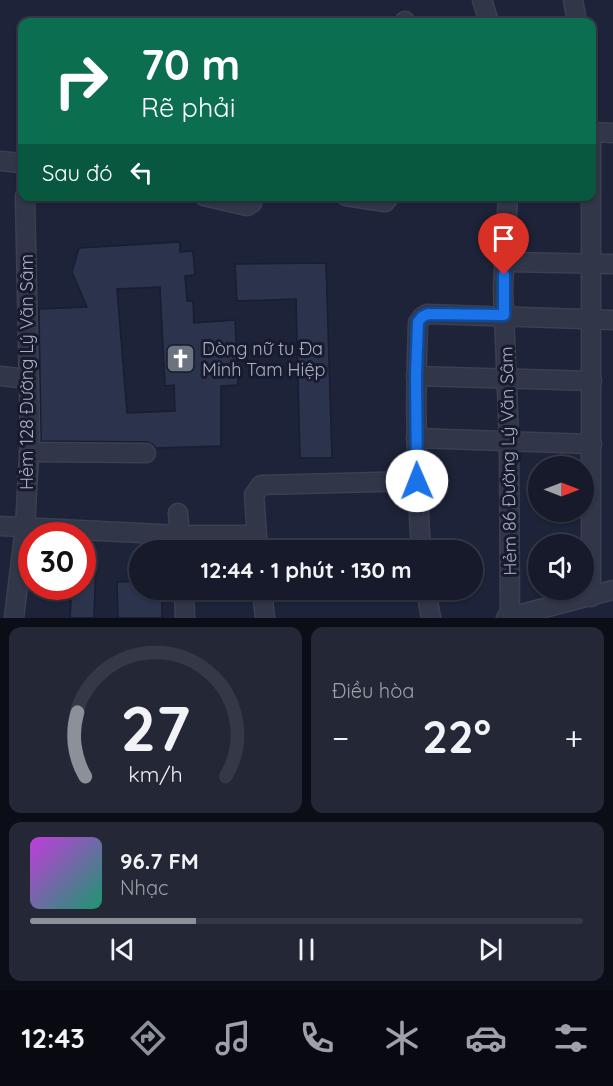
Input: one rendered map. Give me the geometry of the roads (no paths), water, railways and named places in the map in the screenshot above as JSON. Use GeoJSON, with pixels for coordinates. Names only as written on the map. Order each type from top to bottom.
{"type":"FeatureCollection","features":[{"type":"Feature","properties":{"kind":"street"},"geometry":{"type":"LineString","coordinates":[[482,0],[488,18]]}},
{"type":"Feature","properties":{"kind":"street"},"geometry":{"type":"LineString","coordinates":[[573,0],[576,18]]}},
{"type":"Feature","properties":{"kind":"street"},"geometry":{"type":"LineString","coordinates":[[596,132],[613,133]]}},
{"type":"Feature","properties":{"kind":"street"},"geometry":{"type":"LineString","coordinates":[[0,161],[18,163]]}},
{"type":"Feature","properties":{"kind":"street","name":"Hẻm 128 Đường Lý Văn Sâm"},"geometry":{"type":"LineString","coordinates":[[25,201],[29,452],[25,522]]}},
{"type":"Feature","properties":{"kind":"street"},"geometry":{"type":"LineString","coordinates":[[222,201],[240,206],[247,206],[252,201]]}},
{"type":"Feature","properties":{"kind":"street","name":"Hẻm 86 Đường Lý Văn Sâm"},"geometry":{"type":"LineString","coordinates":[[508,201],[504,315],[509,440],[509,618]]}},
{"type":"Feature","properties":{"kind":"street"},"geometry":{"type":"LineString","coordinates":[[591,534],[592,201]]}},
{"type":"Feature","properties":{"kind":"street"},"geometry":{"type":"LineString","coordinates":[[505,262],[613,264]]}},
{"type":"Feature","properties":{"kind":"street"},"geometry":{"type":"LineString","coordinates":[[420,540],[417,481],[416,376],[418,322],[422,317],[428,314],[504,315],[613,320]]}},
{"type":"Feature","properties":{"kind":"street"},"geometry":{"type":"LineString","coordinates":[[0,376],[28,379]]}},
{"type":"Feature","properties":{"kind":"street"},"geometry":{"type":"LineString","coordinates":[[416,376],[592,381]]}},
{"type":"Feature","properties":{"kind":"street"},"geometry":{"type":"LineString","coordinates":[[416,438],[592,444]]}},
{"type":"Feature","properties":{"kind":"street"},"geometry":{"type":"LineString","coordinates":[[29,452],[146,453]]}},
{"type":"Feature","properties":{"kind":"street"},"geometry":{"type":"LineString","coordinates":[[257,540],[255,495],[261,485],[417,481]]}},
{"type":"Feature","properties":{"kind":"street"},"geometry":{"type":"LineString","coordinates":[[177,513],[180,540]]}},
{"type":"Feature","properties":{"kind":"street"},"geometry":{"type":"LineString","coordinates":[[0,526],[18,527]]}},
{"type":"Feature","properties":{"kind":"street"},"geometry":{"type":"LineString","coordinates":[[96,534],[151,540]]}},
{"type":"Feature","properties":{"kind":"street","name":"Hẻm 128 Đường Lý Văn Sâm"},"geometry":{"type":"LineString","coordinates":[[14,618],[18,585]]}},
{"type":"Feature","properties":{"kind":"street"},"geometry":{"type":"LineString","coordinates":[[594,596],[613,590]]}},
{"type":"Feature","properties":{"kind":"street"},"geometry":{"type":"LineString","coordinates":[[184,600],[186,618]]}},
{"type":"Feature","properties":{"kind":"street"},"geometry":{"type":"LineString","coordinates":[[263,600],[265,618]]}},
{"type":"Feature","properties":{"kind":"street"},"geometry":{"type":"LineString","coordinates":[[428,600],[431,618]]}},
{"type":"Feature","properties":{"kind":"street"},"geometry":{"type":"LineString","coordinates":[[509,618],[579,600]]}},
{"type":"Feature","properties":{"kind":"place","name":"Dòng nữ tu Đa Minh Tam Hiệp"},"geometry":{"type":"Point","coordinates":[181,358]}}]}
